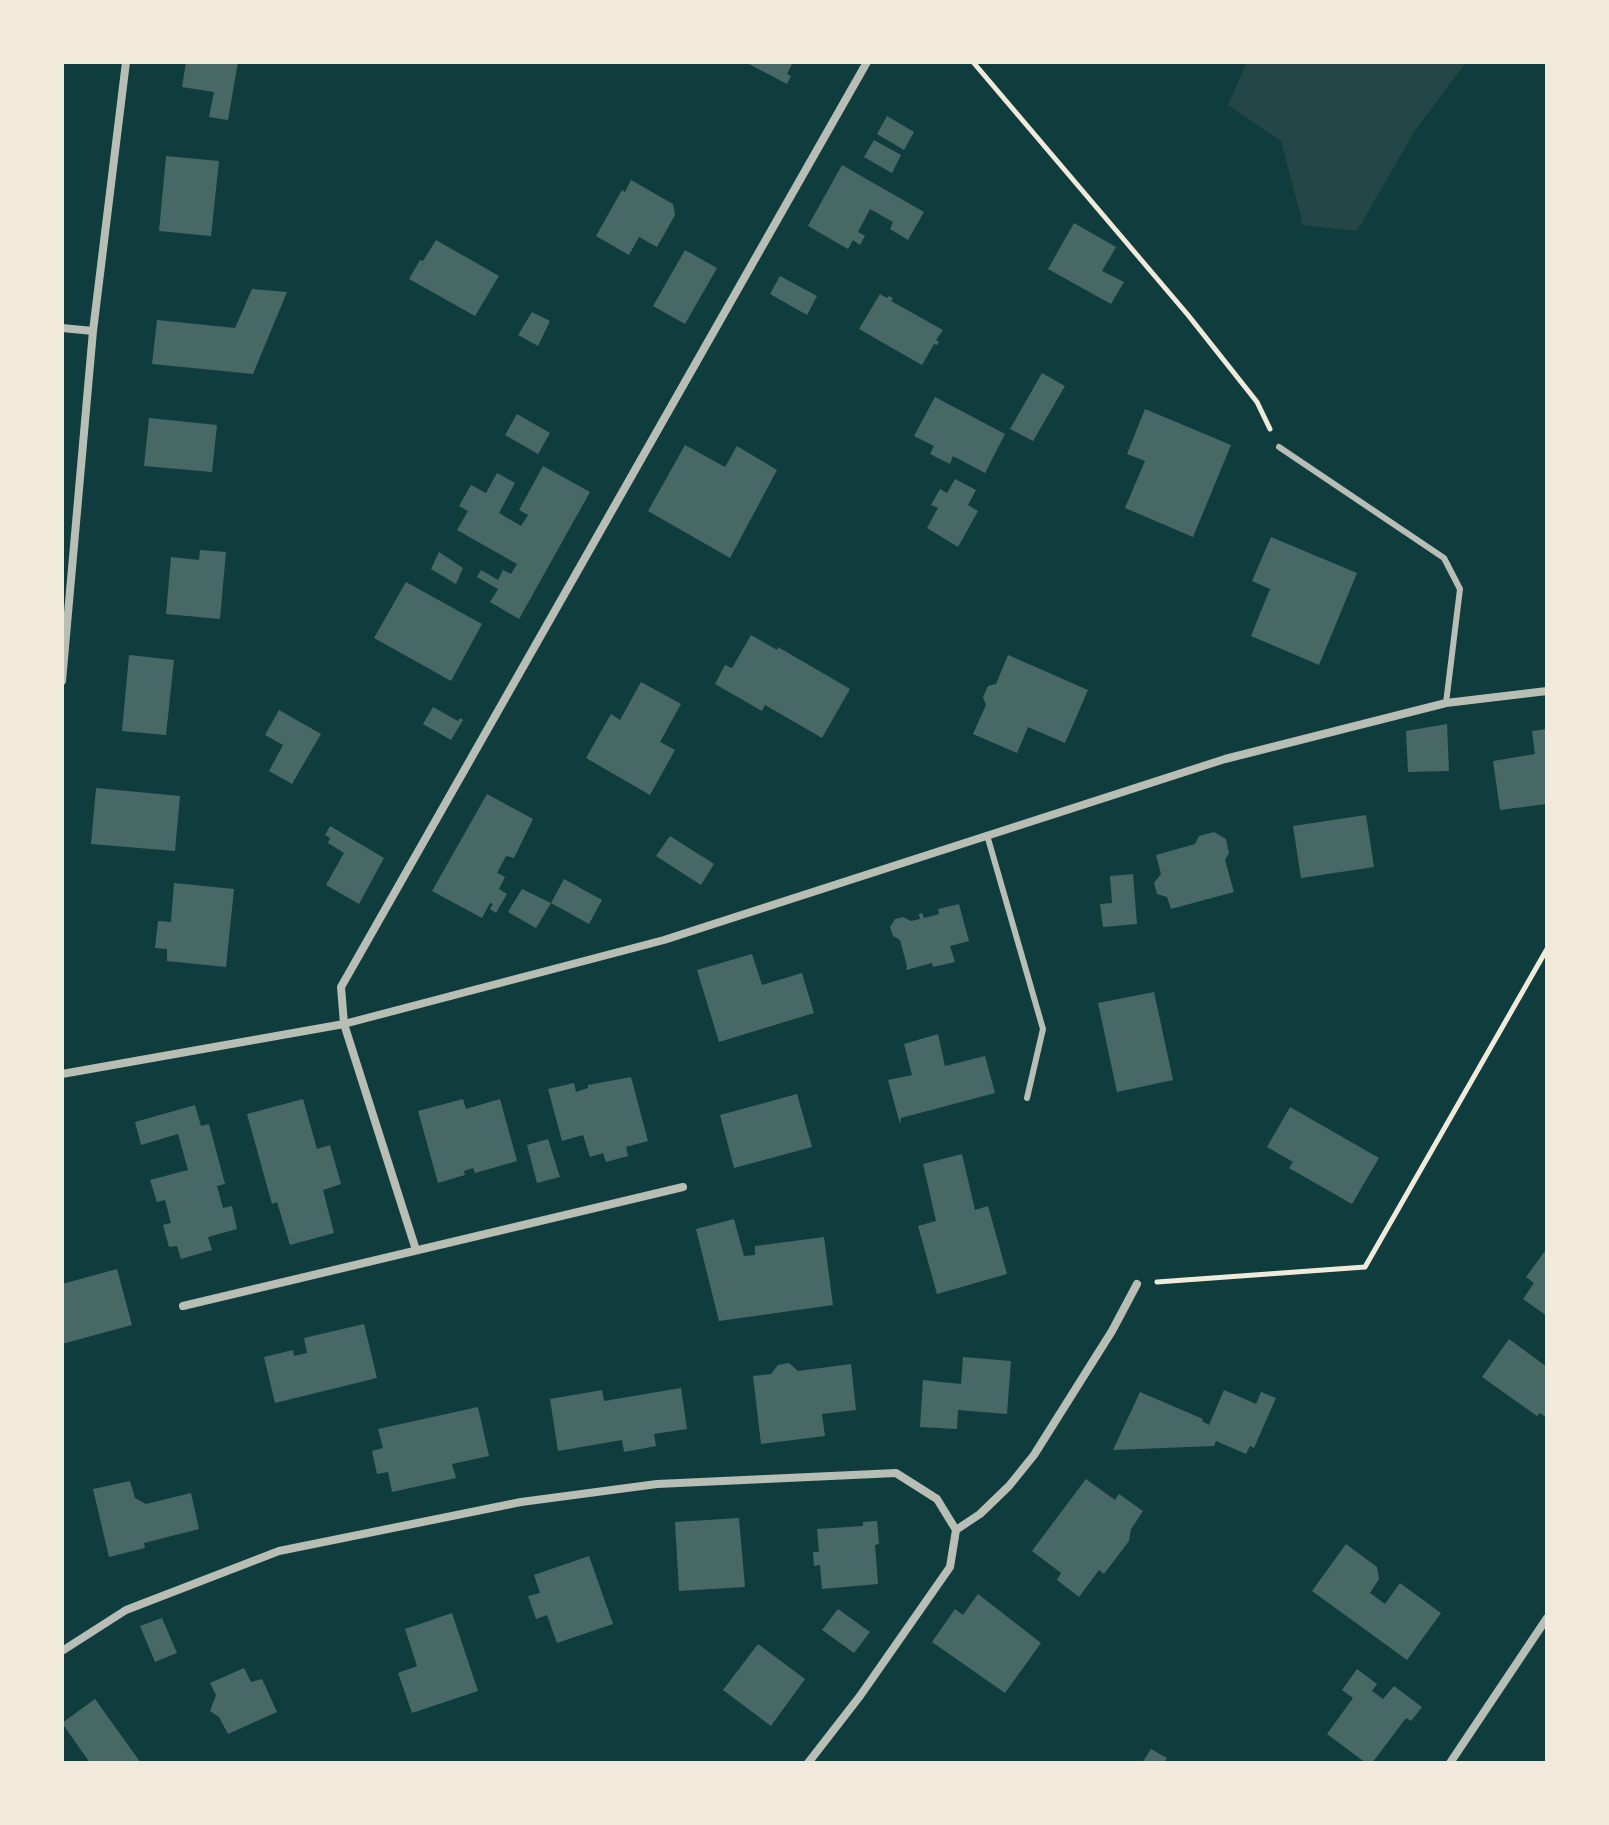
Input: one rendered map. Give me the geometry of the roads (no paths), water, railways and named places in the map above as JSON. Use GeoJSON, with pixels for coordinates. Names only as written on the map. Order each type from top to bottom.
{"type":"FeatureCollection","features":[{"type":"Feature","properties":{"kind":"street"},"geometry":{"type":"LineString","coordinates":[[62,681],[93,331],[126,62]]}},
{"type":"Feature","properties":{"kind":"street"},"geometry":{"type":"LineString","coordinates":[[416,1250],[344,1024],[341,987],[867,62]]}},
{"type":"Feature","properties":{"kind":"street"},"geometry":{"type":"LineString","coordinates":[[62,328],[93,331]]}},
{"type":"Feature","properties":{"kind":"street"},"geometry":{"type":"LineString","coordinates":[[62,1074],[344,1024],[664,940],[1225,759],[1446,703],[1547,691]]}},
{"type":"Feature","properties":{"kind":"street"},"geometry":{"type":"LineString","coordinates":[[183,1306],[683,1187]]}},
{"type":"Feature","properties":{"kind":"street"},"geometry":{"type":"LineString","coordinates":[[956,1530],[980,1514],[1009,1486],[1034,1455],[1112,1331],[1137,1284]]}},
{"type":"Feature","properties":{"kind":"street"},"geometry":{"type":"LineString","coordinates":[[62,1651],[126,1610],[279,1551],[521,1502],[657,1484],[896,1473],[937,1499],[956,1530],[950,1567],[860,1696],[808,1763]]}},
{"type":"Feature","properties":{"kind":"street"},"geometry":{"type":"LineString","coordinates":[[1450,1763],[1547,1618]]}},
{"type":"Feature","properties":{"kind":"lane"},"geometry":{"type":"LineString","coordinates":[[1279,447],[1444,558],[1460,589],[1446,703]]}},
{"type":"Feature","properties":{"kind":"lane"},"geometry":{"type":"LineString","coordinates":[[987,835],[1043,1029],[1027,1098]]}}]}
